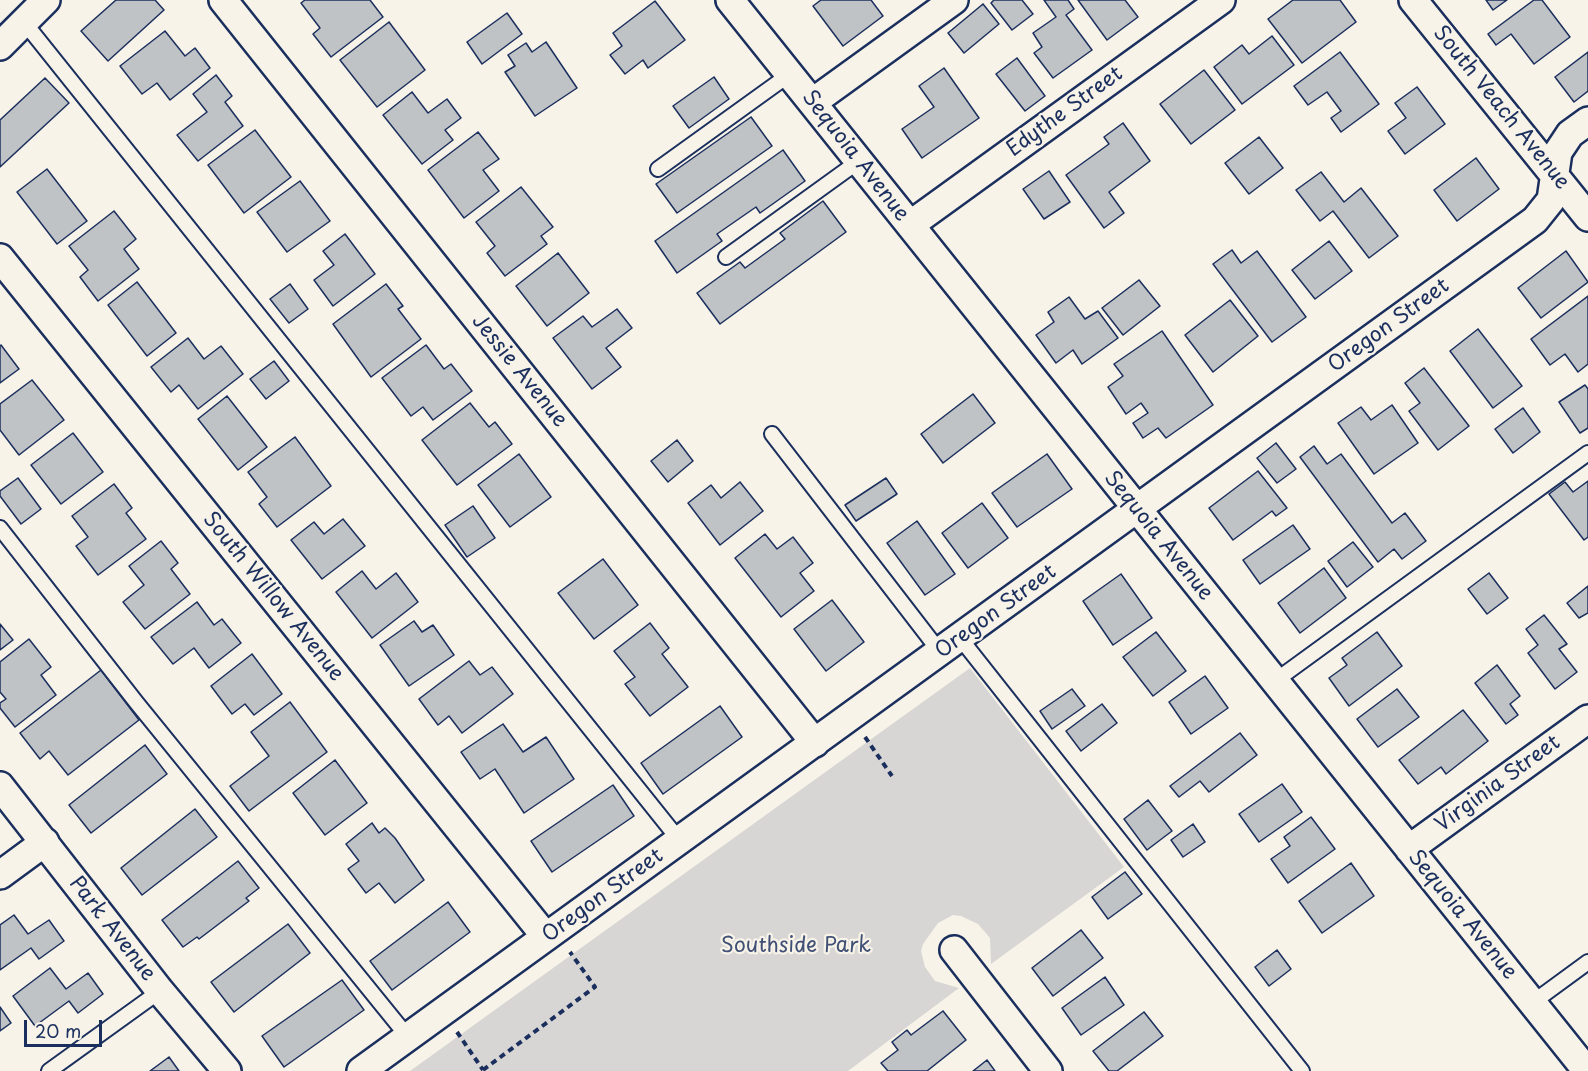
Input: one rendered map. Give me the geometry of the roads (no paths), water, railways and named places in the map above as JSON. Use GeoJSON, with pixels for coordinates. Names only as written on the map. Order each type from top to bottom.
{"type":"FeatureCollection","features":[{"type":"Feature","properties":{"kind":"street"},"geometry":{"type":"LineString","coordinates":[[0,46],[46,0]]}},
{"type":"Feature","properties":{"kind":"street","name":"Jessie Avenue"},"geometry":{"type":"LineString","coordinates":[[223,0],[816,742]]}},
{"type":"Feature","properties":{"kind":"street","name":"Sequoia Avenue"},"geometry":{"type":"LineString","coordinates":[[730,0],[1587,1071]]}},
{"type":"Feature","properties":{"kind":"street"},"geometry":{"type":"LineString","coordinates":[[813,102],[954,0]]}},
{"type":"Feature","properties":{"kind":"street","name":"Edythe Street"},"geometry":{"type":"LineString","coordinates":[[910,225],[1221,0]]}},
{"type":"Feature","properties":{"kind":"street","name":"South Veach Avenue"},"geometry":{"type":"LineString","coordinates":[[1413,0],[1588,217]]}},
{"type":"Feature","properties":{"kind":"street","name":"Oregon Street"},"geometry":{"type":"LineString","coordinates":[[361,1071],[1535,220],[1551,200],[1558,152],[1570,134],[1588,121]]}},
{"type":"Feature","properties":{"kind":"street","name":"South Willow Avenue"},"geometry":{"type":"LineString","coordinates":[[0,258],[546,937]]}},
{"type":"Feature","properties":{"kind":"street","name":"Virginia Street"},"geometry":{"type":"LineString","coordinates":[[1409,849],[1588,720]]}},
{"type":"Feature","properties":{"kind":"street","name":"Park Avenue"},"geometry":{"type":"LineString","coordinates":[[0,786],[160,991],[227,1071]]}},
{"type":"Feature","properties":{"kind":"street"},"geometry":{"type":"LineString","coordinates":[[0,875],[45,842]]}},
{"type":"Feature","properties":{"kind":"street"},"geometry":{"type":"LineString","coordinates":[[954,950],[1048,1071]]}},
{"type":"Feature","properties":{"kind":"lane"},"geometry":{"type":"LineString","coordinates":[[24,22],[680,841]]}},
{"type":"Feature","properties":{"kind":"lane"},"geometry":{"type":"LineString","coordinates":[[658,169],[790,74]]}},
{"type":"Feature","properties":{"kind":"lane"},"geometry":{"type":"LineString","coordinates":[[726,256],[859,160]]}},
{"type":"Feature","properties":{"kind":"lane"},"geometry":{"type":"LineString","coordinates":[[772,434],[950,645],[1302,1071]]}},
{"type":"Feature","properties":{"kind":"lane"},"geometry":{"type":"LineString","coordinates":[[1275,681],[1588,453]]}},
{"type":"Feature","properties":{"kind":"lane"},"geometry":{"type":"LineString","coordinates":[[0,528],[143,711],[408,1037]]}},
{"type":"Feature","properties":{"kind":"lane"},"geometry":{"type":"LineString","coordinates":[[1532,1003],[1588,962]]}},
{"type":"Feature","properties":{"kind":"lane"},"geometry":{"type":"LineString","coordinates":[[49,1071],[160,991]]}},
{"type":"Feature","properties":{"kind":"park label","name":"Southside Park"},"geometry":{"type":"Point","coordinates":[796,946]}}]}
